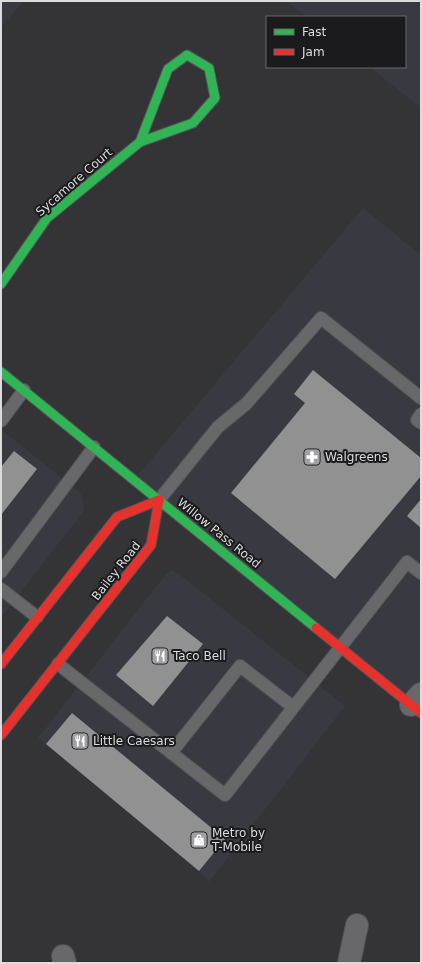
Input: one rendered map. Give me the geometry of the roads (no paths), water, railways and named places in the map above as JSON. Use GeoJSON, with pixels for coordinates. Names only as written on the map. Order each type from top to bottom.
{"type":"FeatureCollection","features":[{"type":"Feature","properties":{"kind":"main road","name":"Sycamore Court"},"geometry":{"type":"LineString","coordinates":[[1,284],[47,218],[140,142],[192,123],[215,98],[209,68],[187,55],[168,69],[140,142]]}},
{"type":"Feature","properties":{"kind":"main road","name":"Willow Pass Road"},"geometry":{"type":"LineString","coordinates":[[1,372],[340,647],[418,704]]}},
{"type":"Feature","properties":{"kind":"main road"},"geometry":{"type":"LineString","coordinates":[[1,664],[117,517],[159,500]]}},
{"type":"Feature","properties":{"kind":"main road","name":"Bailey Road"},"geometry":{"type":"LineString","coordinates":[[1,735],[152,546],[159,500]]}},
{"type":"Feature","properties":{"kind":"street"},"geometry":{"type":"LineString","coordinates":[[349,963],[357,925]]}},
{"type":"Feature","properties":{"kind":"lane"},"geometry":{"type":"LineString","coordinates":[[159,500],[218,427],[246,404],[321,318],[421,398]]}},
{"type":"Feature","properties":{"kind":"lane"},"geometry":{"type":"LineString","coordinates":[[1,421],[24,390]]}},
{"type":"Feature","properties":{"kind":"lane"},"geometry":{"type":"LineString","coordinates":[[421,414],[417,420],[421,423]]}},
{"type":"Feature","properties":{"kind":"lane"},"geometry":{"type":"LineString","coordinates":[[1,572],[94,447]]}},
{"type":"Feature","properties":{"kind":"lane"},"geometry":{"type":"LineString","coordinates":[[58,664],[224,795],[407,562],[421,573]]}},
{"type":"Feature","properties":{"kind":"lane"},"geometry":{"type":"LineString","coordinates":[[1,589],[37,617]]}},
{"type":"Feature","properties":{"kind":"lane"},"geometry":{"type":"LineString","coordinates":[[171,753],[240,666],[293,707]]}},
{"type":"Feature","properties":{"kind":"place","name":"Walgreens"},"geometry":{"type":"Point","coordinates":[312,457]}},
{"type":"Feature","properties":{"kind":"place","name":"Taco Bell"},"geometry":{"type":"Point","coordinates":[160,656]}},
{"type":"Feature","properties":{"kind":"place","name":"Little Caesars"},"geometry":{"type":"Point","coordinates":[80,741]}},
{"type":"Feature","properties":{"kind":"place","name":"Metro by T-Mobile"},"geometry":{"type":"Point","coordinates":[199,840]}}]}
